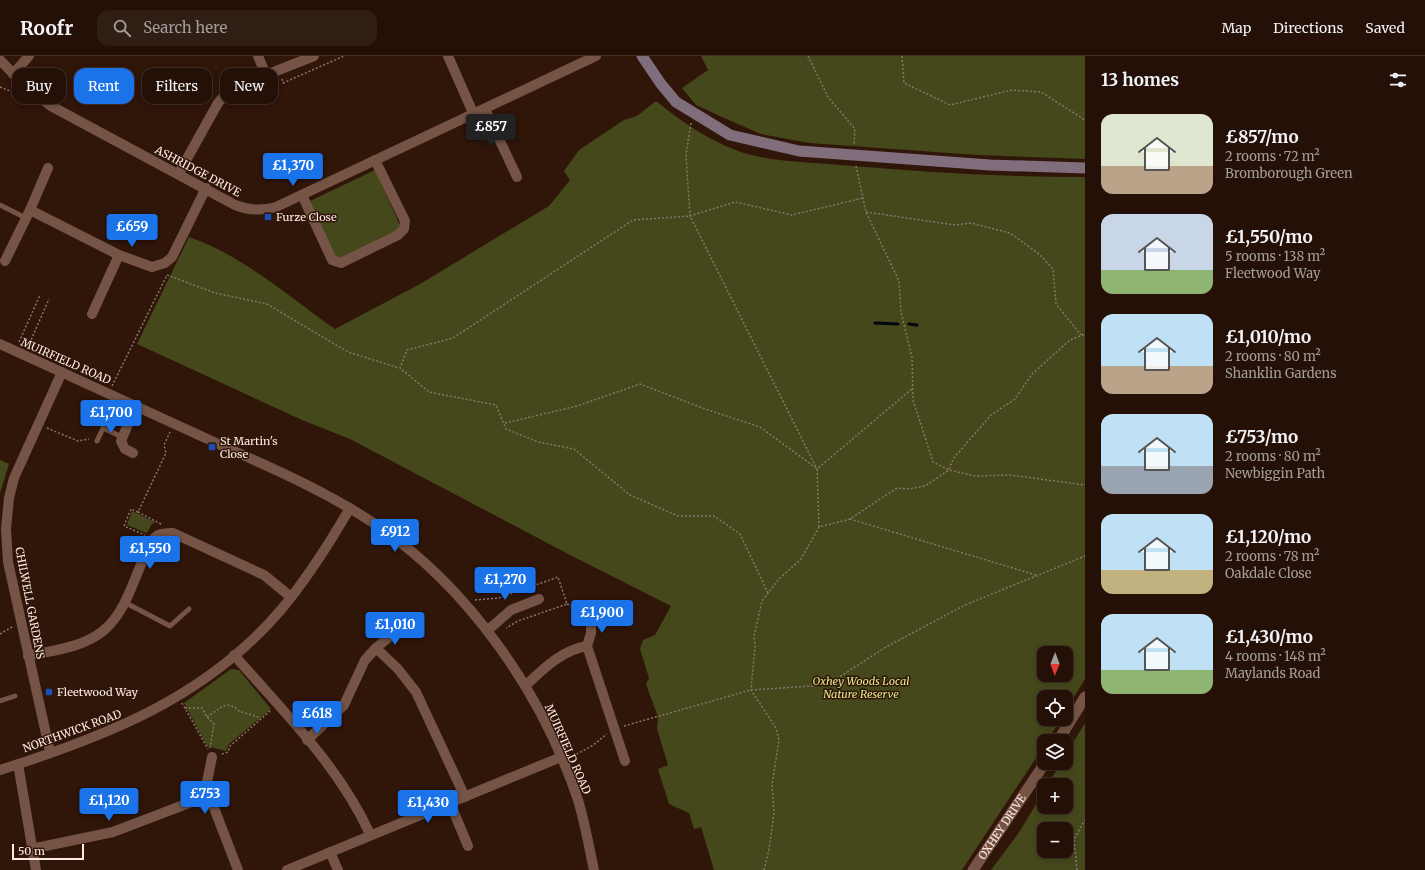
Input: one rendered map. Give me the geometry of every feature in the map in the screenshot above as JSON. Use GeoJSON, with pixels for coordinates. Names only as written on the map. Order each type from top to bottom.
{"type":"FeatureCollection","features":[{"type":"Feature","properties":{"kind":"main road"},"geometry":{"type":"LineString","coordinates":[[642,56],[661,84],[676,102],[730,135],[799,151],[990,165],[1085,168]]}},
{"type":"Feature","properties":{"kind":"street"},"geometry":{"type":"LineString","coordinates":[[18,68],[29,56]]}},
{"type":"Feature","properties":{"kind":"street"},"geometry":{"type":"LineString","coordinates":[[258,56],[263,68]]}},
{"type":"Feature","properties":{"kind":"street"},"geometry":{"type":"LineString","coordinates":[[278,70],[314,56]]}},
{"type":"Feature","properties":{"kind":"street"},"geometry":{"type":"LineString","coordinates":[[448,56],[474,115]]}},
{"type":"Feature","properties":{"kind":"street","name":"ASHRIDGE DRIVE"},"geometry":{"type":"LineString","coordinates":[[48,104],[236,205],[252,210],[260,210],[276,207],[474,115],[596,56]]}},
{"type":"Feature","properties":{"kind":"street","name":"ASHRIDGE DRIVE"},"geometry":{"type":"LineString","coordinates":[[0,60],[12,73]]}},
{"type":"Feature","properties":{"kind":"street"},"geometry":{"type":"LineString","coordinates":[[179,174],[220,101]]}},
{"type":"Feature","properties":{"kind":"street"},"geometry":{"type":"LineString","coordinates":[[485,109],[517,177]]}},
{"type":"Feature","properties":{"kind":"street"},"geometry":{"type":"LineString","coordinates":[[302,195],[332,260],[341,263],[398,236],[404,230],[405,221],[376,160]]}},
{"type":"Feature","properties":{"kind":"street"},"geometry":{"type":"LineString","coordinates":[[5,261],[48,168]]}},
{"type":"Feature","properties":{"kind":"street"},"geometry":{"type":"LineString","coordinates":[[28,214],[120,255],[152,267],[165,263],[172,257],[206,188]]}},
{"type":"Feature","properties":{"kind":"street"},"geometry":{"type":"LineString","coordinates":[[92,314],[120,255]]}},
{"type":"Feature","properties":{"kind":"street","name":"MUIRFIELD ROAD"},"geometry":{"type":"LineString","coordinates":[[0,344],[306,484],[350,508],[400,542],[449,586],[488,630],[526,686],[561,757],[584,822],[594,870]]}},
{"type":"Feature","properties":{"kind":"street","name":"CHILWELL GARDENS"},"geometry":{"type":"LineString","coordinates":[[50,752],[8,562],[6,529],[9,498],[14,478],[62,372]]}},
{"type":"Feature","properties":{"kind":"street"},"geometry":{"type":"LineString","coordinates":[[133,453],[125,449],[121,441],[136,405]]}},
{"type":"Feature","properties":{"kind":"street","name":"NORTHWICK ROAD"},"geometry":{"type":"LineString","coordinates":[[0,770],[115,729],[160,708],[206,678],[264,628],[291,597],[310,572],[350,508]]}},
{"type":"Feature","properties":{"kind":"street"},"geometry":{"type":"LineString","coordinates":[[28,656],[72,646],[94,638],[110,624],[124,602],[149,546],[154,539],[164,533],[173,533],[264,575],[291,597]]}},
{"type":"Feature","properties":{"kind":"street"},"geometry":{"type":"LineString","coordinates":[[488,630],[511,610],[539,598]]}},
{"type":"Feature","properties":{"kind":"street"},"geometry":{"type":"LineString","coordinates":[[605,613],[591,621],[591,633],[587,646],[625,761]]}},
{"type":"Feature","properties":{"kind":"street"},"geometry":{"type":"LineString","coordinates":[[307,740],[344,704],[365,660],[376,648],[401,627]]}},
{"type":"Feature","properties":{"kind":"street"},"geometry":{"type":"LineString","coordinates":[[526,686],[551,663],[578,648],[587,646]]}},
{"type":"Feature","properties":{"kind":"street"},"geometry":{"type":"LineString","coordinates":[[376,648],[398,669],[416,692],[465,797]]}},
{"type":"Feature","properties":{"kind":"street"},"geometry":{"type":"LineString","coordinates":[[234,655],[277,704],[351,795],[370,834]]}},
{"type":"Feature","properties":{"kind":"street"},"geometry":{"type":"LineString","coordinates":[[1062,734],[1085,697]]}},
{"type":"Feature","properties":{"kind":"street"},"geometry":{"type":"LineString","coordinates":[[212,757],[207,782],[209,796],[238,870]]}},
{"type":"Feature","properties":{"kind":"street"},"geometry":{"type":"LineString","coordinates":[[286,870],[370,834],[465,797],[561,757]]}},
{"type":"Feature","properties":{"kind":"street"},"geometry":{"type":"LineString","coordinates":[[18,764],[36,870]]}},
{"type":"Feature","properties":{"kind":"street","name":"OXHEY DRIVE"},"geometry":{"type":"LineString","coordinates":[[973,870],[1040,770]]}},
{"type":"Feature","properties":{"kind":"street"},"geometry":{"type":"LineString","coordinates":[[32,849],[113,832],[189,803]]}},
{"type":"Feature","properties":{"kind":"street"},"geometry":{"type":"LineString","coordinates":[[450,803],[468,846]]}},
{"type":"Feature","properties":{"kind":"street"},"geometry":{"type":"LineString","coordinates":[[330,852],[338,870]]}},
{"type":"Feature","properties":{"kind":"lane"},"geometry":{"type":"LineString","coordinates":[[0,205],[28,214]]}},
{"type":"Feature","properties":{"kind":"lane"},"geometry":{"type":"LineString","coordinates":[[97,410],[128,424]]}},
{"type":"Feature","properties":{"kind":"lane"},"geometry":{"type":"LineString","coordinates":[[97,441],[103,428],[122,437]]}},
{"type":"Feature","properties":{"kind":"lane"},"geometry":{"type":"LineString","coordinates":[[124,602],[170,626],[189,609]]}},
{"type":"Feature","properties":{"kind":"lane"},"geometry":{"type":"LineString","coordinates":[[0,701],[16,696]]}},
{"type":"Feature","properties":{"kind":"path"},"geometry":{"type":"LineString","coordinates":[[278,70],[283,83],[344,56]]}},
{"type":"Feature","properties":{"kind":"path"},"geometry":{"type":"LineString","coordinates":[[808,56],[828,97],[855,129],[854,154],[866,212],[899,281],[901,312],[912,357],[913,400],[933,462],[949,470],[975,476],[1010,475],[1085,485]]}},
{"type":"Feature","properties":{"kind":"path"},"geometry":{"type":"LineString","coordinates":[[902,56],[904,83],[950,105],[1012,90],[1041,92],[1085,120]]}},
{"type":"Feature","properties":{"kind":"path"},"geometry":{"type":"LineString","coordinates":[[0,87],[12,92]]}},
{"type":"Feature","properties":{"kind":"path"},"geometry":{"type":"LineString","coordinates":[[693,112],[686,155],[690,216],[817,469],[819,527],[801,559],[779,579],[762,601],[754,636],[755,647],[751,690],[776,728],[779,740],[772,785],[774,813],[769,849],[764,870]]}},
{"type":"Feature","properties":{"kind":"path"},"geometry":{"type":"LineString","coordinates":[[400,368],[407,350],[453,338],[633,220],[690,216],[735,202],[792,216],[863,198]]}},
{"type":"Feature","properties":{"kind":"path"},"geometry":{"type":"LineString","coordinates":[[866,212],[955,225],[971,223],[1010,233],[1039,254],[1053,269],[1056,304],[1081,335]]}},
{"type":"Feature","properties":{"kind":"path"},"geometry":{"type":"LineString","coordinates":[[108,393],[167,275],[172,257]]}},
{"type":"Feature","properties":{"kind":"path"},"geometry":{"type":"LineString","coordinates":[[167,275],[215,293],[267,304],[348,352],[400,368],[429,392],[496,405],[506,429],[538,442],[574,448],[630,495],[678,516],[714,516],[740,534],[768,593]]}},
{"type":"Feature","properties":{"kind":"path"},"geometry":{"type":"LineString","coordinates":[[14,351],[40,295]]}},
{"type":"Feature","properties":{"kind":"path"},"geometry":{"type":"LineString","coordinates":[[24,355],[49,299]]}},
{"type":"Feature","properties":{"kind":"path"},"geometry":{"type":"LineString","coordinates":[[819,527],[850,519],[897,488],[908,490],[925,486],[949,470],[954,459],[991,415],[1015,400],[1032,374],[1070,340],[1085,334]]}},
{"type":"Feature","properties":{"kind":"path"},"geometry":{"type":"LineString","coordinates":[[505,423],[577,406],[640,384],[705,409],[760,427],[817,469]]}},
{"type":"Feature","properties":{"kind":"path"},"geometry":{"type":"LineString","coordinates":[[817,469],[913,388]]}},
{"type":"Feature","properties":{"kind":"path"},"geometry":{"type":"LineString","coordinates":[[138,512],[166,453],[164,445],[174,423]]}},
{"type":"Feature","properties":{"kind":"path"},"geometry":{"type":"LineString","coordinates":[[38,424],[78,441],[86,438],[97,441]]}},
{"type":"Feature","properties":{"kind":"path"},"geometry":{"type":"LineString","coordinates":[[154,539],[124,526],[131,509],[160,523],[173,533]]}},
{"type":"Feature","properties":{"kind":"path"},"geometry":{"type":"LineString","coordinates":[[850,519],[1036,575]]}},
{"type":"Feature","properties":{"kind":"path"},"geometry":{"type":"LineString","coordinates":[[561,757],[572,756],[592,746],[614,728],[751,690],[827,685],[886,648],[965,604],[1085,556]]}},
{"type":"Feature","properties":{"kind":"path"},"geometry":{"type":"LineString","coordinates":[[567,604],[580,609],[591,621]]}},
{"type":"Feature","properties":{"kind":"path"},"geometry":{"type":"LineString","coordinates":[[0,634],[10,628],[22,626]]}},
{"type":"Feature","properties":{"kind":"path"},"geometry":{"type":"LineString","coordinates":[[178,696],[210,753],[214,724],[207,717],[202,708],[185,708]]}},
{"type":"Feature","properties":{"kind":"path"},"geometry":{"type":"LineString","coordinates":[[212,757],[228,752],[230,746],[277,704]]}},
{"type":"Feature","properties":{"kind":"path"},"geometry":{"type":"LineString","coordinates":[[207,717],[223,706],[228,705],[239,711],[261,718]]}},
{"type":"Feature","properties":{"kind":"path"},"geometry":{"type":"LineString","coordinates":[[1077,870],[1074,839],[1085,820]]}},
{"type":"Feature","properties":{"kind":"green space"},"geometry":{"type":"Polygon","coordinates":[[[701,56],[1085,56],[1085,159],[977,155],[809,143],[761,134],[696,105],[682,88],[708,70],[701,56]]]}},
{"type":"Feature","properties":{"kind":"green space","name":"Oxhey Woods Local Nature Reserve"},"geometry":{"type":"Polygon","coordinates":[[[656,101],[707,137],[729,148],[765,158],[871,168],[962,174],[1085,177],[1085,679],[1073,699],[1073,690],[1037,690],[1037,726],[1057,726],[1051,734],[1037,734],[1037,757],[962,870],[714,870],[701,827],[694,829],[689,813],[669,804],[658,769],[668,765],[657,729],[658,717],[646,684],[649,678],[640,649],[643,640],[655,635],[671,606],[570,555],[350,439],[302,420],[137,344],[189,237],[229,255],[247,266],[335,329],[420,284],[549,206],[570,180],[564,171],[579,150],[624,120],[637,116],[656,101]]]}},
{"type":"Feature","properties":{"kind":"green space"},"geometry":{"type":"Polygon","coordinates":[[[375,170],[400,225],[398,230],[341,258],[335,258],[310,201],[375,170]]]}},
{"type":"Feature","properties":{"kind":"green space"},"geometry":{"type":"Polygon","coordinates":[[[0,460],[9,464],[0,493],[0,460]]]}},
{"type":"Feature","properties":{"kind":"green space"},"geometry":{"type":"Polygon","coordinates":[[[132,511],[155,522],[151,525],[147,533],[127,525],[132,511]]]}},
{"type":"Feature","properties":{"kind":"green space"},"geometry":{"type":"Polygon","coordinates":[[[231,669],[239,670],[271,709],[229,744],[226,751],[207,746],[184,703],[231,669]]]}},
{"type":"Feature","properties":{"kind":"green space"},"geometry":{"type":"Polygon","coordinates":[[[1085,723],[1085,870],[991,870],[1018,834],[1037,803],[1037,814],[1073,814],[1073,778],[1051,778],[1057,770],[1073,770],[1073,743],[1085,723]]]}},
{"type":"Feature","properties":{"kind":"waterway"},"geometry":{"type":"LineString","coordinates":[[875,323],[898,324]]}},
{"type":"Feature","properties":{"kind":"waterway"},"geometry":{"type":"LineString","coordinates":[[909,324],[917,325]]}},
{"type":"Feature","properties":{"kind":"place","name":"Furze Close"},"geometry":{"type":"Point","coordinates":[268,217]}},
{"type":"Feature","properties":{"kind":"place","name":"St Martin's Close"},"geometry":{"type":"Point","coordinates":[212,447]}},
{"type":"Feature","properties":{"kind":"place","name":"Fleetwood Way"},"geometry":{"type":"Point","coordinates":[49,692]}}]}
